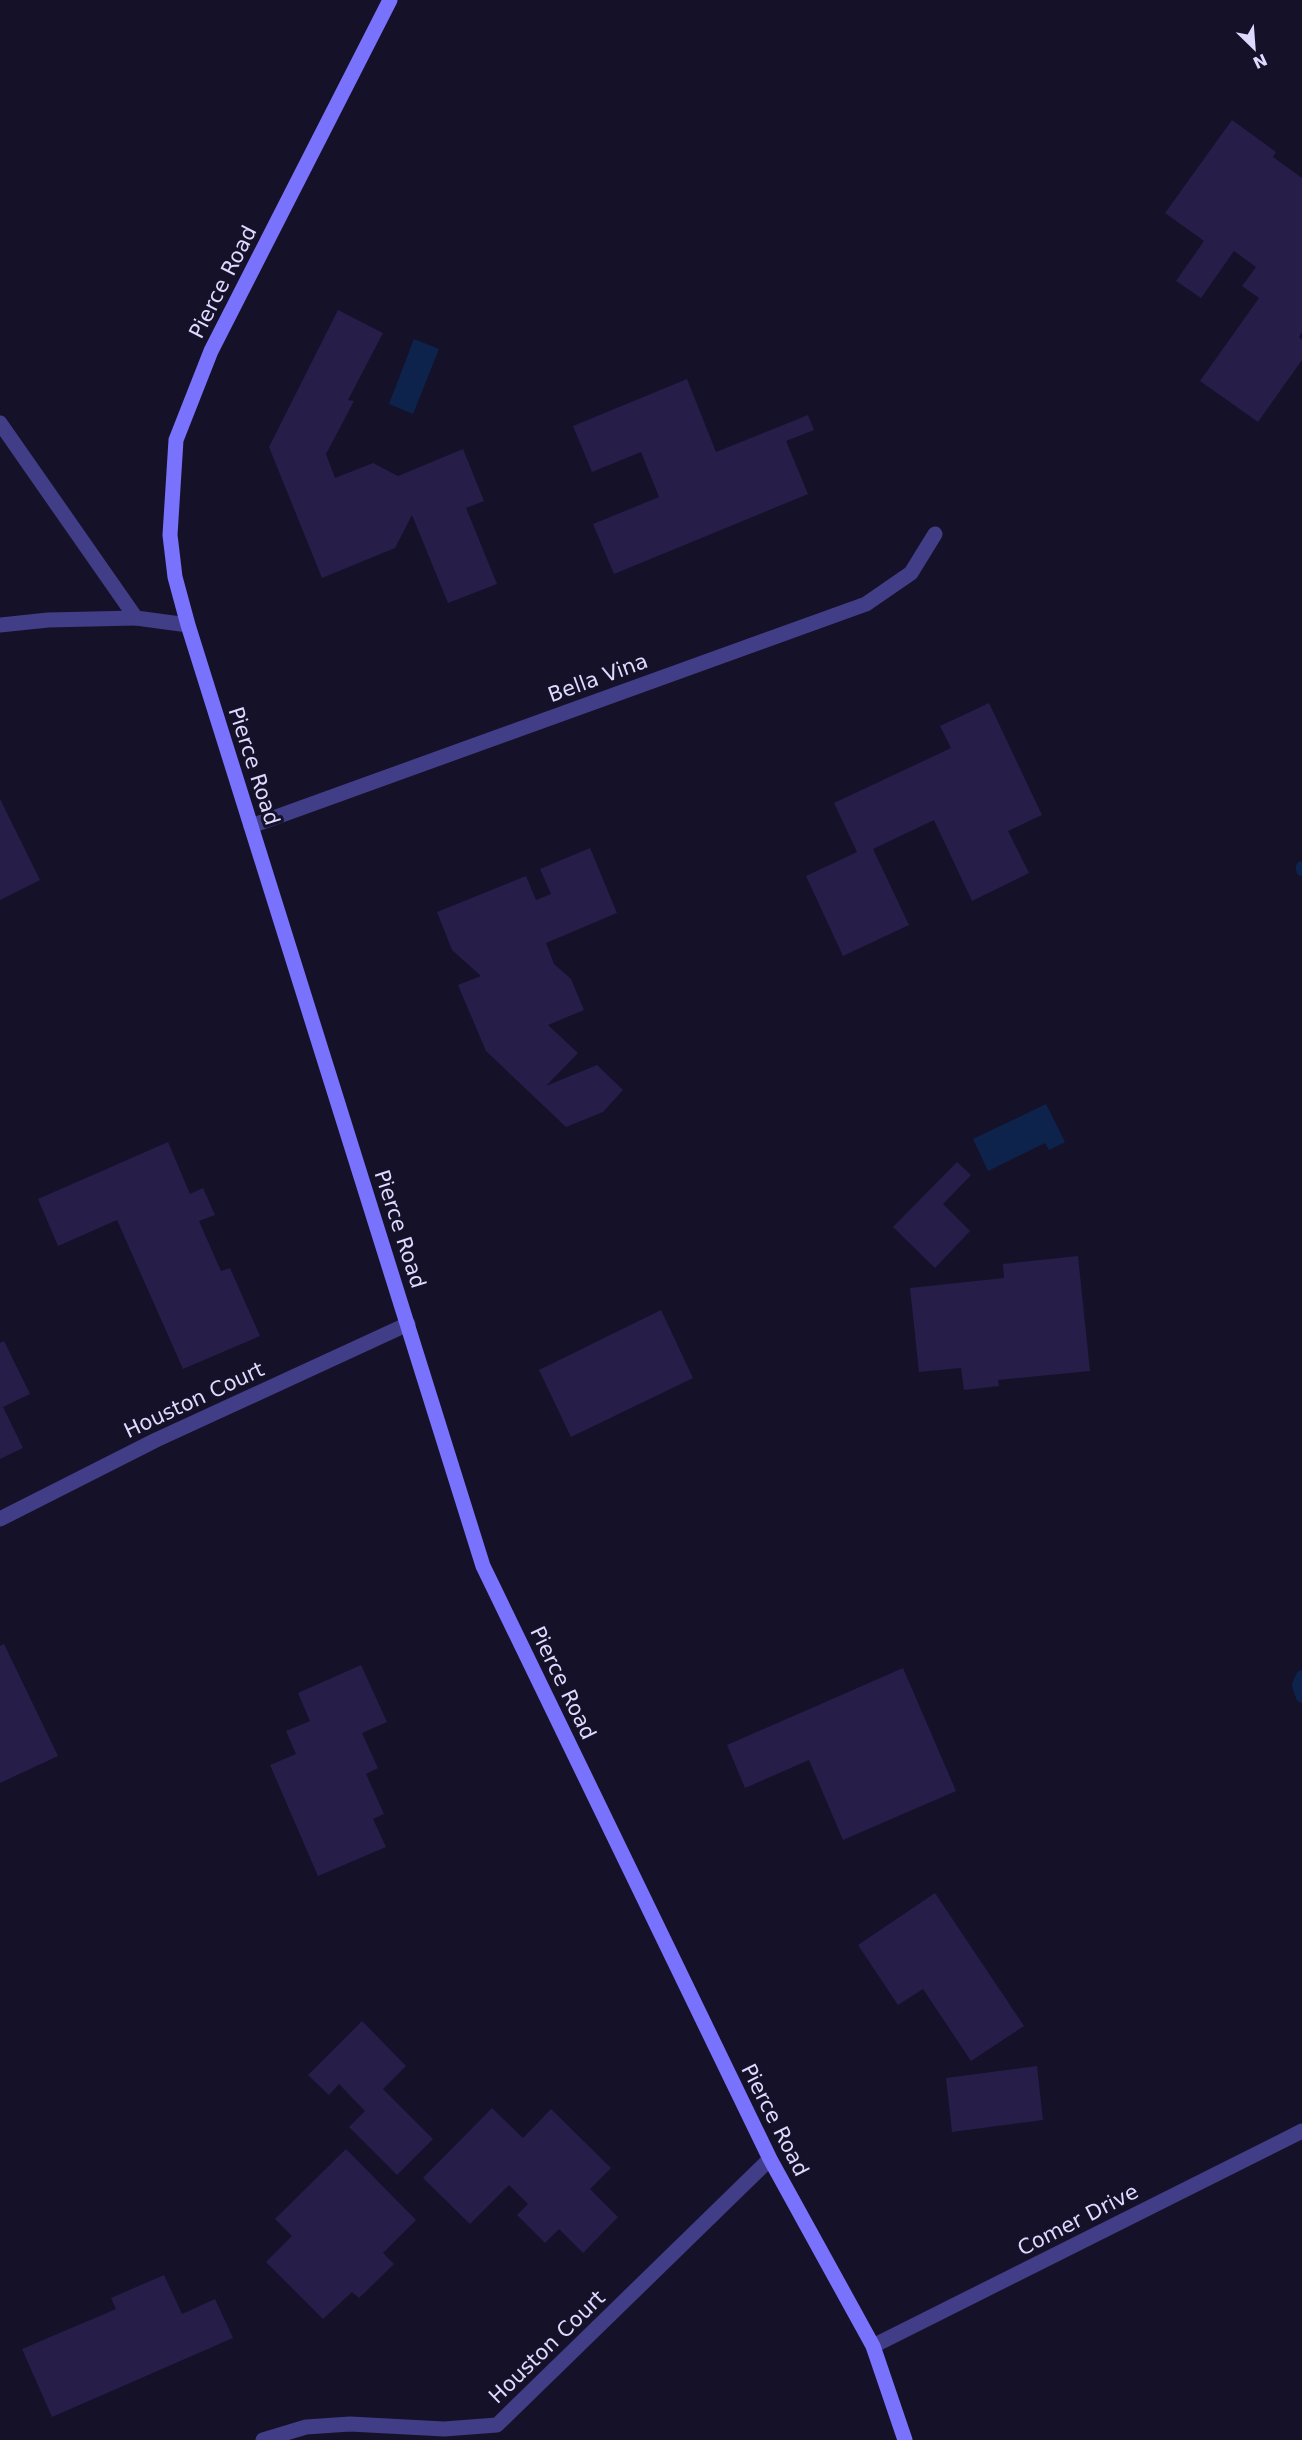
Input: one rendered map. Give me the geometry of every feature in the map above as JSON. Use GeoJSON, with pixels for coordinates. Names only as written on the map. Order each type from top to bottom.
{"type":"FeatureCollection","features":[{"type":"Feature","properties":{"kind":"street","name":"Pierce Road"},"geometry":{"type":"LineString","coordinates":[[390,0],[211,351],[176,440],[170,535],[176,578],[188,626],[483,1566],[770,2159],[873,2346],[905,2440]]}},
{"type":"Feature","properties":{"kind":"street"},"geometry":{"type":"LineString","coordinates":[[0,423],[136,618]]}},
{"type":"Feature","properties":{"kind":"street","name":"Bella Vina"},"geometry":{"type":"LineString","coordinates":[[251,826],[866,604],[910,573],[935,534]]}},
{"type":"Feature","properties":{"kind":"street"},"geometry":{"type":"LineString","coordinates":[[0,625],[48,620],[136,618],[188,626]]}},
{"type":"Feature","properties":{"kind":"street","name":"Houston Court"},"geometry":{"type":"LineString","coordinates":[[0,1519],[156,1440],[408,1324]]}},
{"type":"Feature","properties":{"kind":"street","name":"Comer Drive"},"geometry":{"type":"LineString","coordinates":[[873,2346],[1302,2131]]}},
{"type":"Feature","properties":{"kind":"street","name":"Houston Court"},"geometry":{"type":"LineString","coordinates":[[263,2440],[306,2427],[350,2424],[444,2429],[497,2425],[770,2159]]}},
{"type":"Feature","properties":{"kind":"water"},"geometry":{"type":"Polygon","coordinates":[[[414,339],[439,349],[413,414],[389,404],[414,339]]]}},
{"type":"Feature","properties":{"kind":"water"},"geometry":{"type":"Polygon","coordinates":[[[1046,1104],[1065,1142],[1049,1150],[1045,1143],[988,1171],[973,1139],[1046,1104]]]}},
{"type":"Feature","properties":{"kind":"building"},"geometry":{"type":"Polygon","coordinates":[[[1232,120],[1276,152],[1273,157],[1302,178],[1302,332],[1299,337],[1302,340],[1302,360],[1258,422],[1200,381],[1259,298],[1242,286],[1256,267],[1234,251],[1201,298],[1176,281],[1204,241],[1165,213],[1232,120]]]}},
{"type":"Feature","properties":{"kind":"building"},"geometry":{"type":"Polygon","coordinates":[[[338,310],[383,333],[348,400],[354,401],[326,454],[335,478],[373,463],[398,476],[463,449],[484,501],[466,508],[497,584],[448,603],[412,515],[395,548],[322,578],[269,447],[338,310]]]}},
{"type":"Feature","properties":{"kind":"building"},"geometry":{"type":"Polygon","coordinates":[[[687,379],[716,452],[808,415],[814,430],[786,441],[808,494],[614,574],[593,524],[659,497],[641,452],[592,472],[573,426],[687,379]]]}},
{"type":"Feature","properties":{"kind":"building"},"geometry":{"type":"Polygon","coordinates":[[[989,703],[1042,815],[1008,831],[1029,873],[972,901],[934,820],[873,849],[909,925],[843,956],[806,876],[857,852],[834,803],[951,748],[940,726],[989,703]]]}},
{"type":"Feature","properties":{"kind":"building"},"geometry":{"type":"Polygon","coordinates":[[[0,799],[40,880],[0,900],[0,799]]]}},
{"type":"Feature","properties":{"kind":"building"},"geometry":{"type":"Polygon","coordinates":[[[590,848],[617,913],[546,943],[554,964],[571,979],[584,1010],[548,1025],[578,1053],[546,1086],[597,1065],[623,1090],[603,1112],[566,1127],[486,1051],[458,985],[481,976],[452,950],[437,912],[526,876],[536,900],[551,894],[540,869],[590,848]]]}},
{"type":"Feature","properties":{"kind":"building"},"geometry":{"type":"Polygon","coordinates":[[[168,1142],[190,1194],[203,1188],[215,1215],[199,1221],[221,1271],[230,1268],[260,1336],[183,1369],[117,1220],[58,1246],[38,1199],[168,1142]]]}},
{"type":"Feature","properties":{"kind":"building"},"geometry":{"type":"Polygon","coordinates":[[[957,1162],[971,1175],[943,1204],[970,1231],[935,1268],[893,1227],[957,1162]]]}},
{"type":"Feature","properties":{"kind":"building"},"geometry":{"type":"Polygon","coordinates":[[[1078,1256],[1090,1371],[998,1380],[999,1386],[964,1390],[961,1368],[919,1372],[910,1288],[1004,1278],[1003,1264],[1078,1256]]]}},
{"type":"Feature","properties":{"kind":"building"},"geometry":{"type":"Polygon","coordinates":[[[661,1310],[693,1378],[571,1437],[539,1370],[661,1310]]]}},
{"type":"Feature","properties":{"kind":"building"},"geometry":{"type":"Polygon","coordinates":[[[4,1341],[30,1394],[3,1407],[23,1448],[0,1459],[0,1343],[4,1341]]]}},
{"type":"Feature","properties":{"kind":"building"},"geometry":{"type":"Polygon","coordinates":[[[4,1644],[58,1756],[0,1783],[0,1646],[4,1644]]]}},
{"type":"Feature","properties":{"kind":"building"},"geometry":{"type":"Polygon","coordinates":[[[361,1665],[387,1722],[362,1733],[378,1768],[366,1774],[384,1814],[373,1819],[386,1847],[318,1876],[270,1765],[296,1754],[286,1731],[310,1721],[298,1693],[361,1665]]]}},
{"type":"Feature","properties":{"kind":"building"},"geometry":{"type":"Polygon","coordinates":[[[903,1668],[956,1791],[843,1840],[809,1760],[745,1788],[727,1745],[903,1668]]]}},
{"type":"Feature","properties":{"kind":"building"},"geometry":{"type":"Polygon","coordinates":[[[935,1893],[1024,2026],[971,2061],[923,1989],[898,2005],[858,1945],[935,1893]]]}},
{"type":"Feature","properties":{"kind":"building"},"geometry":{"type":"Polygon","coordinates":[[[362,2021],[406,2066],[383,2089],[433,2139],[397,2175],[349,2127],[365,2111],[339,2084],[329,2095],[308,2075],[362,2021]]]}},
{"type":"Feature","properties":{"kind":"building"},"geometry":{"type":"Polygon","coordinates":[[[1037,2066],[1043,2120],[952,2132],[946,2078],[1037,2066]]]}},
{"type":"Feature","properties":{"kind":"building"},"geometry":{"type":"Polygon","coordinates":[[[492,2108],[523,2138],[551,2109],[611,2168],[590,2189],[618,2217],[583,2253],[559,2229],[545,2243],[517,2215],[528,2204],[509,2185],[470,2224],[423,2178],[492,2108]]]}},
{"type":"Feature","properties":{"kind":"building"},"geometry":{"type":"Polygon","coordinates":[[[346,2149],[416,2220],[383,2253],[394,2264],[359,2298],[352,2292],[323,2319],[266,2262],[292,2236],[275,2219],[346,2149]]]}},
{"type":"Feature","properties":{"kind":"building"},"geometry":{"type":"Polygon","coordinates":[[[164,2275],[182,2314],[215,2299],[233,2338],[52,2417],[22,2349],[116,2309],[111,2298],[164,2275]]]}},
{"type":"Feature","properties":{"kind":"waterway"},"geometry":{"type":"LineString","coordinates":[[1302,1676],[1298,1685],[1302,1697]]}}]}
